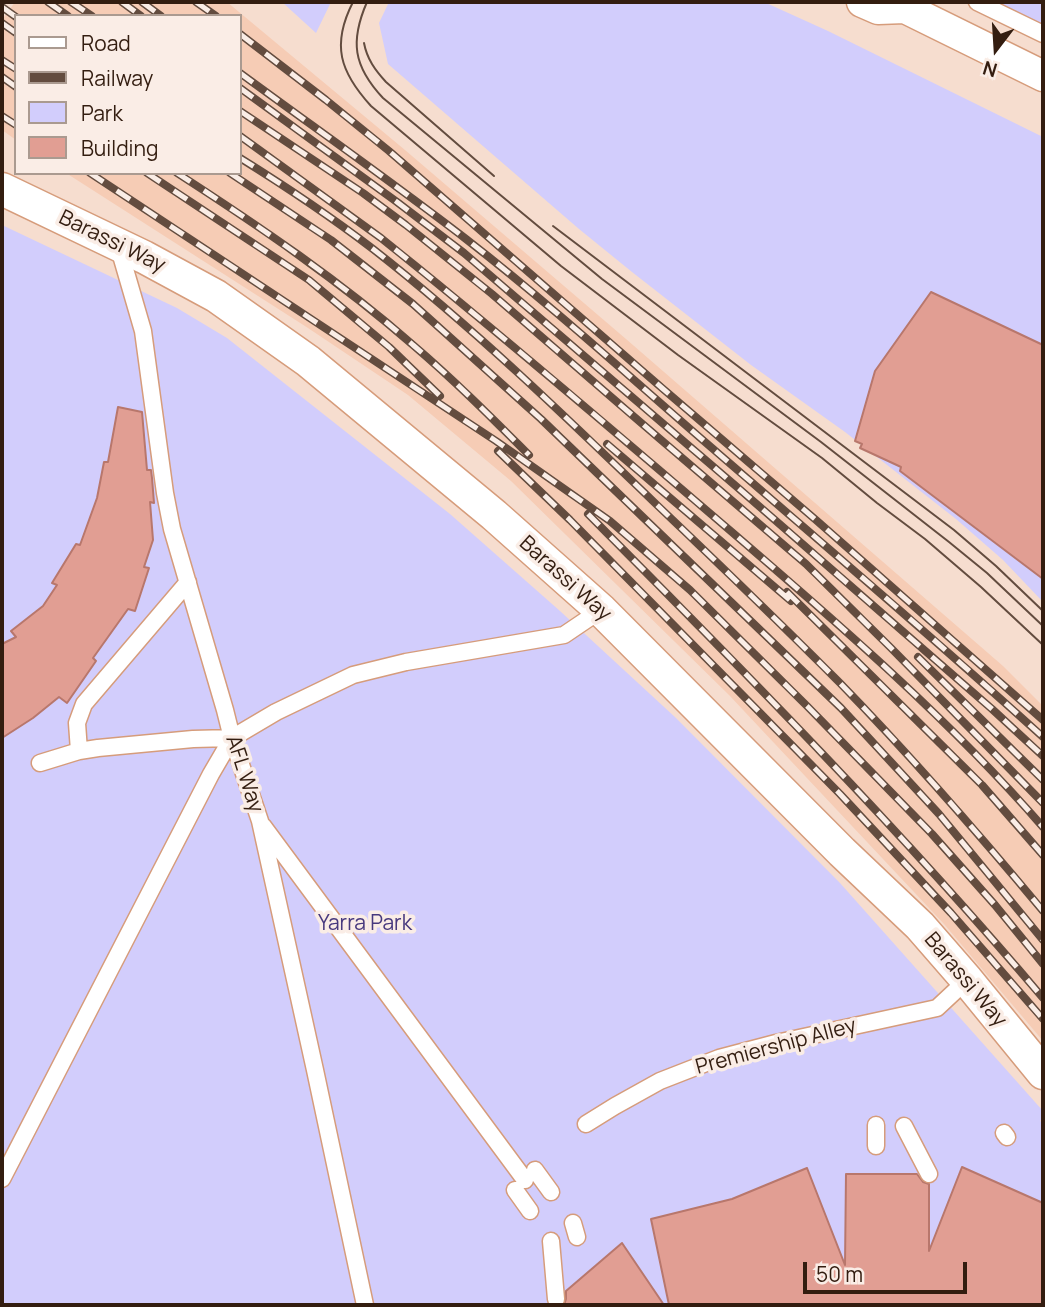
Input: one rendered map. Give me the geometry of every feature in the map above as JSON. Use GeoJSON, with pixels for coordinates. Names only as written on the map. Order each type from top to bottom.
{"type":"FeatureCollection","features":[{"type":"Feature","properties":{"kind":"main road"},"geometry":{"type":"LineString","coordinates":[[863,2],[878,9],[903,5],[1043,76]]}},
{"type":"Feature","properties":{"kind":"main road","name":"Barassi Way"},"geometry":{"type":"LineString","coordinates":[[2,189],[167,268],[216,296],[308,361],[494,514],[601,610],[842,852],[920,926],[1043,1073]]}},
{"type":"Feature","properties":{"kind":"street"},"geometry":{"type":"LineString","coordinates":[[976,2],[1043,34]]}},
{"type":"Feature","properties":{"kind":"street","name":"AFL Way"},"geometry":{"type":"LineString","coordinates":[[118,245],[143,331],[172,529],[232,738],[260,821],[365,1305]]}},
{"type":"Feature","properties":{"kind":"street"},"geometry":{"type":"LineString","coordinates":[[79,751],[77,723],[84,704],[188,582]]}},
{"type":"Feature","properties":{"kind":"street"},"geometry":{"type":"LineString","coordinates":[[40,763],[79,751],[193,739],[232,738],[276,712],[353,675],[406,662],[564,635],[601,610]]}},
{"type":"Feature","properties":{"kind":"street"},"geometry":{"type":"LineString","coordinates":[[2,1179],[232,738]]}},
{"type":"Feature","properties":{"kind":"street"},"geometry":{"type":"LineString","coordinates":[[260,821],[525,1180],[530,1211]]}},
{"type":"Feature","properties":{"kind":"street","name":"Premiership Alley"},"geometry":{"type":"LineString","coordinates":[[586,1124],[660,1081],[719,1058],[937,1008],[967,980]]}},
{"type":"Feature","properties":{"kind":"street"},"geometry":{"type":"LineString","coordinates":[[876,1125],[876,1146]]}},
{"type":"Feature","properties":{"kind":"street"},"geometry":{"type":"LineString","coordinates":[[904,1126],[929,1174]]}},
{"type":"Feature","properties":{"kind":"street"},"geometry":{"type":"LineString","coordinates":[[525,1180],[551,1192]]}},
{"type":"Feature","properties":{"kind":"street"},"geometry":{"type":"LineString","coordinates":[[551,1241],[556,1299]]}},
{"type":"Feature","properties":{"kind":"shaded area"},"geometry":{"type":"Polygon","coordinates":[[[15,2],[227,2],[241,14],[14,14],[14,139],[2,130],[2,20],[15,2]]]}},
{"type":"Feature","properties":{"kind":"shaded area"},"geometry":{"type":"Polygon","coordinates":[[[242,14],[626,339],[1003,666],[1043,706],[1043,1041],[944,924],[729,695],[511,481],[408,395],[69,175],[242,175],[242,14]]]}},
{"type":"Feature","properties":{"kind":"green space"},"geometry":{"type":"Polygon","coordinates":[[[282,2],[331,2],[316,33],[282,2]]]}},
{"type":"Feature","properties":{"kind":"green space"},"geometry":{"type":"Polygon","coordinates":[[[389,2],[764,2],[1043,137],[1043,602],[1003,560],[956,519],[632,272],[388,64],[379,23],[389,2]]]}},
{"type":"Feature","properties":{"kind":"green space"},"geometry":{"type":"Polygon","coordinates":[[[994,2],[1043,2],[1043,26],[994,2]]]}},
{"type":"Feature","properties":{"kind":"green space","name":"Yarra Park"},"geometry":{"type":"Polygon","coordinates":[[[2,225],[177,308],[227,338],[450,514],[560,611],[676,718],[840,883],[1043,1111],[1040,1121],[1043,1123],[1043,1305],[2,1305],[2,225]]]}},
{"type":"Feature","properties":{"kind":"building"},"geometry":{"type":"Polygon","coordinates":[[[931,292],[1043,345],[1043,579],[900,471],[901,467],[860,448],[862,444],[855,441],[875,371],[931,292]]]}},
{"type":"Feature","properties":{"kind":"building"},"geometry":{"type":"Polygon","coordinates":[[[118,407],[142,412],[147,470],[151,470],[152,478],[154,503],[150,502],[153,540],[144,567],[149,568],[135,611],[128,609],[93,658],[96,661],[67,703],[59,697],[2,738],[2,644],[16,637],[11,631],[43,606],[57,585],[52,583],[76,544],[80,545],[97,498],[104,462],[108,462],[118,407]]]}},
{"type":"Feature","properties":{"kind":"building"},"geometry":{"type":"Polygon","coordinates":[[[962,1167],[1043,1203],[1043,1305],[669,1305],[651,1219],[732,1199],[807,1168],[845,1265],[846,1174],[917,1174],[923,1182],[929,1184],[929,1251],[962,1167]]]}},
{"type":"Feature","properties":{"kind":"building"},"geometry":{"type":"Polygon","coordinates":[[[622,1243],[664,1305],[564,1305],[566,1291],[622,1243]]]}},
{"type":"Feature","properties":{"kind":"tram line"},"geometry":{"type":"LineString","coordinates":[[353,2],[342,32],[342,57],[352,81],[371,106],[561,266],[678,355],[822,458],[925,539],[1043,645]]}},
{"type":"Feature","properties":{"kind":"tram line"},"geometry":{"type":"LineString","coordinates":[[367,2],[358,29],[357,53],[365,75],[383,98],[602,279],[821,442],[949,542],[987,573],[1043,626]]}},
{"type":"Feature","properties":{"kind":"tram line"},"geometry":{"type":"LineString","coordinates":[[364,43],[372,64],[386,82],[494,176]]}},
{"type":"Feature","properties":{"kind":"tram line"},"geometry":{"type":"LineString","coordinates":[[553,226],[954,530],[1043,611]]}},
{"type":"Feature","properties":{"kind":"railway"},"geometry":{"type":"LineString","coordinates":[[48,2],[65,14]]}},
{"type":"Feature","properties":{"kind":"railway"},"geometry":{"type":"LineString","coordinates":[[71,2],[89,14]]}},
{"type":"Feature","properties":{"kind":"railway"},"geometry":{"type":"LineString","coordinates":[[122,2],[138,14]]}},
{"type":"Feature","properties":{"kind":"railway"},"geometry":{"type":"LineString","coordinates":[[142,2],[158,14]]}},
{"type":"Feature","properties":{"kind":"railway"},"geometry":{"type":"LineString","coordinates":[[196,2],[213,14]]}},
{"type":"Feature","properties":{"kind":"railway"},"geometry":{"type":"LineString","coordinates":[[2,7],[14,16]]}},
{"type":"Feature","properties":{"kind":"railway"},"geometry":{"type":"LineString","coordinates":[[2,23],[14,32]]}},
{"type":"Feature","properties":{"kind":"railway"},"geometry":{"type":"LineString","coordinates":[[242,36],[389,151],[1043,720]]}},
{"type":"Feature","properties":{"kind":"railway"},"geometry":{"type":"LineString","coordinates":[[2,60],[14,68]]}},
{"type":"Feature","properties":{"kind":"railway"},"geometry":{"type":"LineString","coordinates":[[242,74],[498,264],[1043,737]]}},
{"type":"Feature","properties":{"kind":"railway"},"geometry":{"type":"LineString","coordinates":[[2,77],[14,86]]}},
{"type":"Feature","properties":{"kind":"railway"},"geometry":{"type":"LineString","coordinates":[[242,89],[464,253],[737,487],[1043,756]]}},
{"type":"Feature","properties":{"kind":"railway"},"geometry":{"type":"LineString","coordinates":[[242,112],[406,225],[492,294],[806,564],[1043,803]]}},
{"type":"Feature","properties":{"kind":"railway"},"geometry":{"type":"LineString","coordinates":[[2,116],[14,124]]}},
{"type":"Feature","properties":{"kind":"railway"},"geometry":{"type":"LineString","coordinates":[[242,137],[381,238],[733,533],[854,638],[932,711],[1043,827]]}},
{"type":"Feature","properties":{"kind":"railway"},"geometry":{"type":"LineString","coordinates":[[242,159],[373,249],[447,309],[553,405],[840,683],[944,795],[1043,911]]}},
{"type":"Feature","properties":{"kind":"railway"},"geometry":{"type":"LineString","coordinates":[[93,175],[496,441],[610,521],[690,590],[807,706],[932,834],[1043,964]]}},
{"type":"Feature","properties":{"kind":"railway"},"geometry":{"type":"LineString","coordinates":[[150,175],[309,280],[389,347],[440,396]]}},
{"type":"Feature","properties":{"kind":"railway"},"geometry":{"type":"LineString","coordinates":[[180,175],[328,276],[385,321],[443,372],[529,455]]}},
{"type":"Feature","properties":{"kind":"railway"},"geometry":{"type":"LineString","coordinates":[[233,175],[331,240],[413,304],[541,419],[841,708],[939,814],[1043,940]]}},
{"type":"Feature","properties":{"kind":"railway"},"geometry":{"type":"LineString","coordinates":[[607,444],[791,601]]}},
{"type":"Feature","properties":{"kind":"railway"},"geometry":{"type":"LineString","coordinates":[[498,451],[570,520],[840,794],[951,913],[1043,1019]]}},
{"type":"Feature","properties":{"kind":"railway"},"geometry":{"type":"LineString","coordinates":[[588,514],[877,812],[1043,998]]}},
{"type":"Feature","properties":{"kind":"railway"},"geometry":{"type":"LineString","coordinates":[[787,592],[982,785],[1043,855]]}},
{"type":"Feature","properties":{"kind":"railway"},"geometry":{"type":"LineString","coordinates":[[918,657],[1043,780]]}}]}
